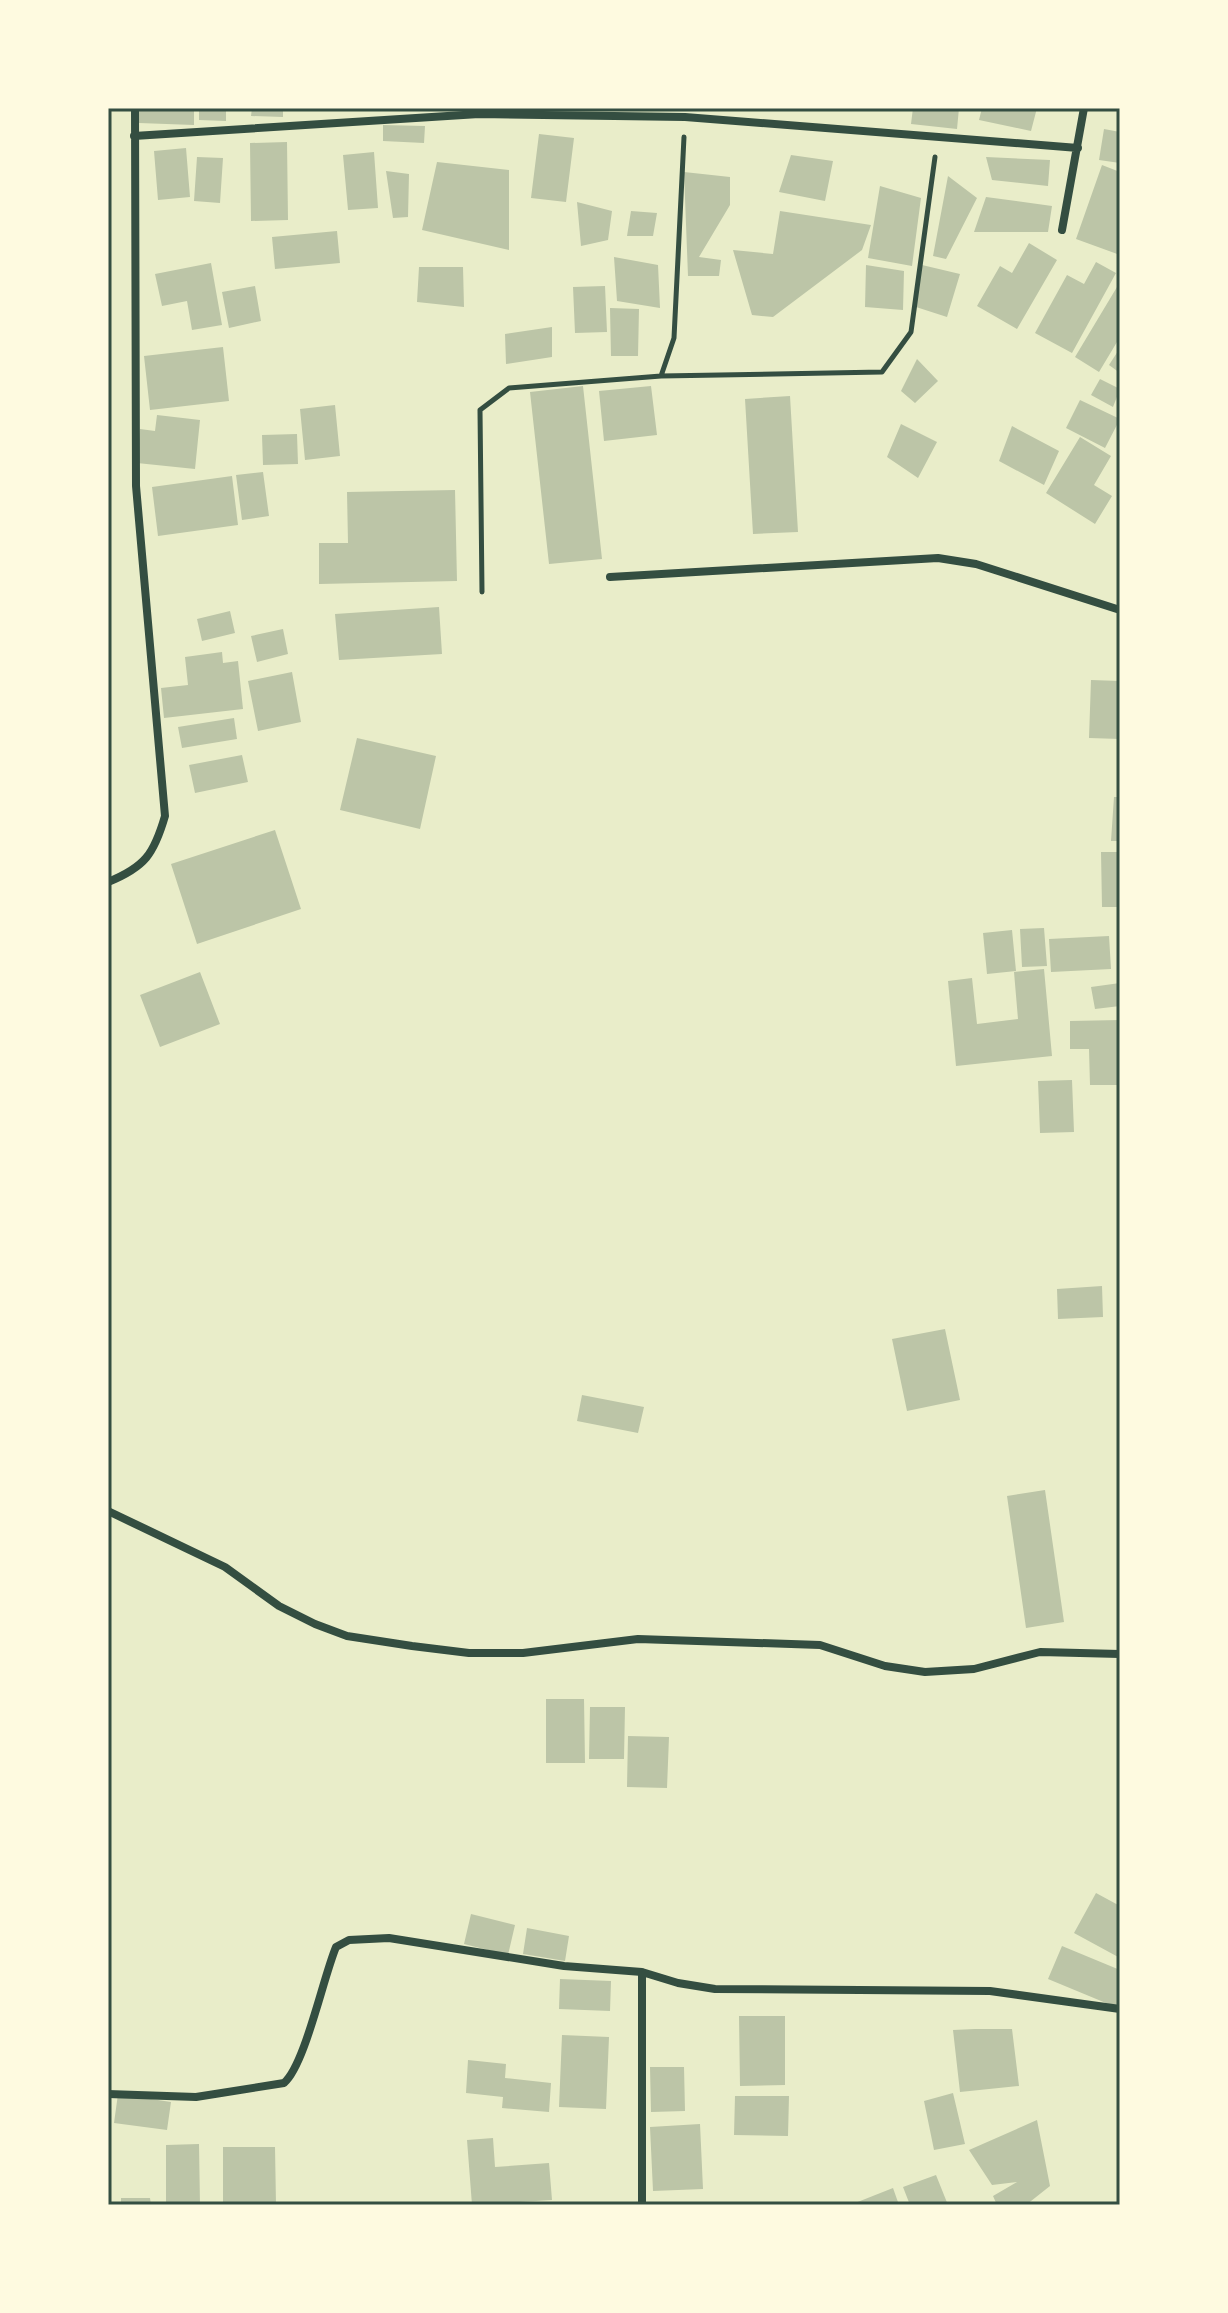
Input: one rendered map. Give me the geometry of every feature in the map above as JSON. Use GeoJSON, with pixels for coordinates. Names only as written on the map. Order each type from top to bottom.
{"type":"FeatureCollection","features":[{"type":"Feature","properties":{"kind":"street"},"geometry":{"type":"LineString","coordinates":[[108,882],[138,870],[158,843],[165,816],[136,486],[135,108]]}},
{"type":"Feature","properties":{"kind":"street"},"geometry":{"type":"LineString","coordinates":[[1062,230],[1084,108]]}},
{"type":"Feature","properties":{"kind":"street"},"geometry":{"type":"LineString","coordinates":[[134,136],[448,114],[685,117],[1078,148]]}},
{"type":"Feature","properties":{"kind":"street"},"geometry":{"type":"LineString","coordinates":[[610,577],[938,558],[976,564],[1120,610]]}},
{"type":"Feature","properties":{"kind":"street"},"geometry":{"type":"LineString","coordinates":[[108,1511],[225,1567],[279,1606],[315,1624],[347,1636],[412,1646],[469,1653],[523,1653],[638,1639],[820,1645],[885,1666],[925,1672],[974,1669],[1040,1652],[1120,1654]]}},
{"type":"Feature","properties":{"kind":"street"},"geometry":{"type":"LineString","coordinates":[[108,2094],[196,2097],[284,2083],[293,2072],[336,1947],[342,1942],[389,1938],[564,1966],[642,1972],[678,1983],[715,1989],[990,1991],[1086,2007],[1120,2009]]}},
{"type":"Feature","properties":{"kind":"street"},"geometry":{"type":"LineString","coordinates":[[642,1972],[642,2205]]}},
{"type":"Feature","properties":{"kind":"path"},"geometry":{"type":"LineString","coordinates":[[661,376],[674,338],[685,117]]}},
{"type":"Feature","properties":{"kind":"path"},"geometry":{"type":"LineString","coordinates":[[482,592],[480,410],[509,388],[661,376],[882,372],[911,332],[938,137]]}},
{"type":"Feature","properties":{"kind":"building"},"geometry":{"type":"Polygon","coordinates":[[[139,108],[194,108],[194,125],[139,123],[139,108]]]}},
{"type":"Feature","properties":{"kind":"building"},"geometry":{"type":"Polygon","coordinates":[[[199,108],[226,108],[226,121],[199,120],[199,108]]]}},
{"type":"Feature","properties":{"kind":"building"},"geometry":{"type":"Polygon","coordinates":[[[252,108],[283,108],[283,117],[251,116],[252,108]]]}},
{"type":"Feature","properties":{"kind":"building"},"geometry":{"type":"Polygon","coordinates":[[[913,108],[959,108],[957,129],[911,124],[913,108]]]}},
{"type":"Feature","properties":{"kind":"building"},"geometry":{"type":"Polygon","coordinates":[[[982,108],[1037,108],[1031,131],[979,120],[982,108]]]}},
{"type":"Feature","properties":{"kind":"building"},"geometry":{"type":"Polygon","coordinates":[[[383,125],[425,126],[424,143],[383,141],[383,125]]]}},
{"type":"Feature","properties":{"kind":"building"},"geometry":{"type":"Polygon","coordinates":[[[1104,129],[1120,132],[1120,163],[1099,160],[1104,129]]]}},
{"type":"Feature","properties":{"kind":"building"},"geometry":{"type":"Polygon","coordinates":[[[539,134],[574,138],[566,202],[531,198],[539,134]]]}},
{"type":"Feature","properties":{"kind":"building"},"geometry":{"type":"Polygon","coordinates":[[[287,142],[288,220],[251,221],[250,143],[287,142]]]}},
{"type":"Feature","properties":{"kind":"building"},"geometry":{"type":"Polygon","coordinates":[[[186,148],[190,197],[158,200],[154,151],[186,148]]]}},
{"type":"Feature","properties":{"kind":"building"},"geometry":{"type":"Polygon","coordinates":[[[374,152],[378,208],[348,210],[343,155],[374,152]]]}},
{"type":"Feature","properties":{"kind":"building"},"geometry":{"type":"Polygon","coordinates":[[[791,155],[833,161],[825,201],[779,192],[791,155]]]}},
{"type":"Feature","properties":{"kind":"building"},"geometry":{"type":"Polygon","coordinates":[[[197,157],[223,158],[220,203],[194,201],[197,157]]]}},
{"type":"Feature","properties":{"kind":"building"},"geometry":{"type":"Polygon","coordinates":[[[986,157],[1050,160],[1048,186],[992,180],[986,157]]]}},
{"type":"Feature","properties":{"kind":"building"},"geometry":{"type":"Polygon","coordinates":[[[437,162],[509,170],[509,250],[422,230],[437,162]]]}},
{"type":"Feature","properties":{"kind":"building"},"geometry":{"type":"Polygon","coordinates":[[[1102,165],[1120,172],[1120,255],[1076,239],[1102,165]]]}},
{"type":"Feature","properties":{"kind":"building"},"geometry":{"type":"Polygon","coordinates":[[[386,171],[409,174],[408,217],[393,218],[386,171]]]}},
{"type":"Feature","properties":{"kind":"building"},"geometry":{"type":"Polygon","coordinates":[[[684,172],[730,177],[730,205],[699,257],[721,260],[719,276],[688,276],[684,172]]]}},
{"type":"Feature","properties":{"kind":"building"},"geometry":{"type":"Polygon","coordinates":[[[948,176],[977,198],[946,259],[933,256],[948,176]]]}},
{"type":"Feature","properties":{"kind":"building"},"geometry":{"type":"Polygon","coordinates":[[[880,186],[921,198],[912,266],[868,258],[880,186]]]}},
{"type":"Feature","properties":{"kind":"building"},"geometry":{"type":"Polygon","coordinates":[[[986,197],[1052,206],[1048,232],[974,232],[986,197]]]}},
{"type":"Feature","properties":{"kind":"building"},"geometry":{"type":"Polygon","coordinates":[[[577,202],[612,211],[608,240],[581,246],[577,202]]]}},
{"type":"Feature","properties":{"kind":"building"},"geometry":{"type":"Polygon","coordinates":[[[631,211],[657,213],[653,236],[627,236],[631,211]]]}},
{"type":"Feature","properties":{"kind":"building"},"geometry":{"type":"Polygon","coordinates":[[[780,211],[871,225],[862,250],[773,317],[752,315],[733,250],[773,254],[780,211]]]}},
{"type":"Feature","properties":{"kind":"building"},"geometry":{"type":"Polygon","coordinates":[[[337,231],[340,263],[275,269],[272,237],[337,231]]]}},
{"type":"Feature","properties":{"kind":"building"},"geometry":{"type":"Polygon","coordinates":[[[1029,243],[1057,260],[1017,329],[977,306],[1000,266],[1012,273],[1029,243]]]}},
{"type":"Feature","properties":{"kind":"building"},"geometry":{"type":"Polygon","coordinates":[[[614,257],[658,265],[660,308],[617,301],[614,257]]]}},
{"type":"Feature","properties":{"kind":"building"},"geometry":{"type":"Polygon","coordinates":[[[1096,262],[1116,273],[1072,353],[1035,333],[1067,275],[1084,284],[1096,262]]]}},
{"type":"Feature","properties":{"kind":"building"},"geometry":{"type":"Polygon","coordinates":[[[211,263],[222,325],[192,330],[187,301],[162,306],[155,274],[211,263]]]}},
{"type":"Feature","properties":{"kind":"building"},"geometry":{"type":"Polygon","coordinates":[[[866,265],[904,271],[903,310],[865,307],[866,265]]]}},
{"type":"Feature","properties":{"kind":"building"},"geometry":{"type":"Polygon","coordinates":[[[922,265],[960,274],[947,317],[916,307],[922,265]]]}},
{"type":"Feature","properties":{"kind":"building"},"geometry":{"type":"Polygon","coordinates":[[[419,267],[463,267],[464,307],[417,302],[419,267]]]}},
{"type":"Feature","properties":{"kind":"building"},"geometry":{"type":"Polygon","coordinates":[[[1120,282],[1120,337],[1099,372],[1075,357],[1120,282]]]}},
{"type":"Feature","properties":{"kind":"building"},"geometry":{"type":"Polygon","coordinates":[[[255,286],[261,321],[229,328],[222,292],[255,286]]]}},
{"type":"Feature","properties":{"kind":"building"},"geometry":{"type":"Polygon","coordinates":[[[605,286],[607,332],[575,333],[573,287],[605,286]]]}},
{"type":"Feature","properties":{"kind":"building"},"geometry":{"type":"Polygon","coordinates":[[[610,308],[639,309],[638,356],[611,356],[610,308]]]}},
{"type":"Feature","properties":{"kind":"building"},"geometry":{"type":"Polygon","coordinates":[[[552,327],[552,357],[506,364],[505,334],[552,327]]]}},
{"type":"Feature","properties":{"kind":"building"},"geometry":{"type":"Polygon","coordinates":[[[223,347],[229,401],[150,410],[144,356],[223,347]]]}},
{"type":"Feature","properties":{"kind":"building"},"geometry":{"type":"Polygon","coordinates":[[[1120,348],[1120,373],[1109,365],[1120,348]]]}},
{"type":"Feature","properties":{"kind":"building"},"geometry":{"type":"Polygon","coordinates":[[[917,359],[938,381],[915,403],[901,391],[917,359]]]}},
{"type":"Feature","properties":{"kind":"building"},"geometry":{"type":"Polygon","coordinates":[[[1100,379],[1120,389],[1113,407],[1091,395],[1100,379]]]}},
{"type":"Feature","properties":{"kind":"building"},"geometry":{"type":"Polygon","coordinates":[[[583,386],[602,559],[549,564],[530,392],[583,386]]]}},
{"type":"Feature","properties":{"kind":"building"},"geometry":{"type":"Polygon","coordinates":[[[651,386],[657,435],[604,441],[599,391],[651,386]]]}},
{"type":"Feature","properties":{"kind":"building"},"geometry":{"type":"Polygon","coordinates":[[[790,396],[798,532],[753,534],[745,399],[790,396]]]}},
{"type":"Feature","properties":{"kind":"building"},"geometry":{"type":"Polygon","coordinates":[[[1080,400],[1120,419],[1105,448],[1066,428],[1080,400]]]}},
{"type":"Feature","properties":{"kind":"building"},"geometry":{"type":"Polygon","coordinates":[[[335,405],[340,456],[305,460],[300,409],[335,405]]]}},
{"type":"Feature","properties":{"kind":"building"},"geometry":{"type":"Polygon","coordinates":[[[157,415],[200,420],[195,469],[137,463],[140,429],[155,431],[157,415]]]}},
{"type":"Feature","properties":{"kind":"building"},"geometry":{"type":"Polygon","coordinates":[[[901,424],[937,442],[918,478],[887,457],[901,424]]]}},
{"type":"Feature","properties":{"kind":"building"},"geometry":{"type":"Polygon","coordinates":[[[1012,426],[1059,451],[1044,485],[999,461],[1012,426]]]}},
{"type":"Feature","properties":{"kind":"building"},"geometry":{"type":"Polygon","coordinates":[[[297,434],[298,464],[263,465],[262,435],[297,434]]]}},
{"type":"Feature","properties":{"kind":"building"},"geometry":{"type":"Polygon","coordinates":[[[1080,437],[1111,456],[1094,485],[1112,496],[1095,524],[1046,493],[1080,437]]]}},
{"type":"Feature","properties":{"kind":"building"},"geometry":{"type":"Polygon","coordinates":[[[263,472],[269,516],[242,520],[236,475],[263,472]]]}},
{"type":"Feature","properties":{"kind":"building"},"geometry":{"type":"Polygon","coordinates":[[[232,476],[238,525],[158,536],[152,487],[232,476]]]}},
{"type":"Feature","properties":{"kind":"building"},"geometry":{"type":"Polygon","coordinates":[[[455,490],[457,581],[319,584],[319,543],[348,543],[347,492],[455,490]]]}},
{"type":"Feature","properties":{"kind":"building"},"geometry":{"type":"Polygon","coordinates":[[[439,607],[442,654],[339,660],[335,614],[439,607]]]}},
{"type":"Feature","properties":{"kind":"building"},"geometry":{"type":"Polygon","coordinates":[[[230,611],[235,633],[202,641],[197,619],[230,611]]]}},
{"type":"Feature","properties":{"kind":"building"},"geometry":{"type":"Polygon","coordinates":[[[283,629],[288,654],[257,662],[251,636],[283,629]]]}},
{"type":"Feature","properties":{"kind":"building"},"geometry":{"type":"Polygon","coordinates":[[[222,652],[223,663],[238,661],[243,709],[164,718],[161,688],[188,685],[185,657],[222,652]]]}},
{"type":"Feature","properties":{"kind":"building"},"geometry":{"type":"Polygon","coordinates":[[[292,672],[301,722],[258,731],[248,681],[292,672]]]}},
{"type":"Feature","properties":{"kind":"building"},"geometry":{"type":"Polygon","coordinates":[[[1091,680],[1120,681],[1120,739],[1089,738],[1091,680]]]}},
{"type":"Feature","properties":{"kind":"building"},"geometry":{"type":"Polygon","coordinates":[[[234,718],[237,739],[182,748],[178,727],[234,718]]]}},
{"type":"Feature","properties":{"kind":"building"},"geometry":{"type":"Polygon","coordinates":[[[357,738],[436,756],[420,829],[340,810],[357,738]]]}},
{"type":"Feature","properties":{"kind":"building"},"geometry":{"type":"Polygon","coordinates":[[[242,755],[248,782],[195,793],[189,765],[242,755]]]}},
{"type":"Feature","properties":{"kind":"building"},"geometry":{"type":"Polygon","coordinates":[[[1114,797],[1120,797],[1120,841],[1111,841],[1114,797]]]}},
{"type":"Feature","properties":{"kind":"building"},"geometry":{"type":"Polygon","coordinates":[[[275,830],[301,909],[197,944],[171,864],[275,830]]]}},
{"type":"Feature","properties":{"kind":"building"},"geometry":{"type":"Polygon","coordinates":[[[1101,852],[1120,852],[1120,907],[1102,907],[1101,852]]]}},
{"type":"Feature","properties":{"kind":"building"},"geometry":{"type":"Polygon","coordinates":[[[1044,928],[1047,966],[1022,967],[1020,929],[1044,928]]]}},
{"type":"Feature","properties":{"kind":"building"},"geometry":{"type":"Polygon","coordinates":[[[1012,930],[1016,971],[987,974],[983,933],[1012,930]]]}},
{"type":"Feature","properties":{"kind":"building"},"geometry":{"type":"Polygon","coordinates":[[[1109,936],[1111,969],[1051,972],[1049,939],[1109,936]]]}},
{"type":"Feature","properties":{"kind":"building"},"geometry":{"type":"Polygon","coordinates":[[[1044,969],[1052,1056],[956,1066],[948,981],[972,978],[977,1024],[1018,1019],[1014,972],[1044,969]]]}},
{"type":"Feature","properties":{"kind":"building"},"geometry":{"type":"Polygon","coordinates":[[[200,972],[220,1024],[160,1047],[140,995],[200,972]]]}},
{"type":"Feature","properties":{"kind":"building"},"geometry":{"type":"Polygon","coordinates":[[[1120,983],[1120,1006],[1095,1009],[1091,987],[1120,983]]]}},
{"type":"Feature","properties":{"kind":"building"},"geometry":{"type":"Polygon","coordinates":[[[1120,1020],[1120,1085],[1090,1085],[1089,1049],[1070,1049],[1070,1021],[1120,1020]]]}},
{"type":"Feature","properties":{"kind":"building"},"geometry":{"type":"Polygon","coordinates":[[[1072,1080],[1074,1132],[1040,1133],[1038,1081],[1072,1080]]]}},
{"type":"Feature","properties":{"kind":"building"},"geometry":{"type":"Polygon","coordinates":[[[1102,1286],[1103,1317],[1058,1319],[1057,1289],[1102,1286]]]}},
{"type":"Feature","properties":{"kind":"building"},"geometry":{"type":"Polygon","coordinates":[[[945,1329],[960,1400],[907,1411],[892,1339],[945,1329]]]}},
{"type":"Feature","properties":{"kind":"building"},"geometry":{"type":"Polygon","coordinates":[[[582,1395],[644,1407],[638,1433],[577,1421],[582,1395]]]}},
{"type":"Feature","properties":{"kind":"building"},"geometry":{"type":"Polygon","coordinates":[[[1045,1490],[1064,1622],[1026,1628],[1007,1496],[1045,1490]]]}},
{"type":"Feature","properties":{"kind":"building"},"geometry":{"type":"Polygon","coordinates":[[[546,1699],[584,1699],[585,1763],[546,1763],[546,1699]]]}},
{"type":"Feature","properties":{"kind":"building"},"geometry":{"type":"Polygon","coordinates":[[[590,1707],[625,1707],[624,1759],[589,1759],[590,1707]]]}},
{"type":"Feature","properties":{"kind":"building"},"geometry":{"type":"Polygon","coordinates":[[[628,1736],[669,1737],[667,1788],[627,1787],[628,1736]]]}},
{"type":"Feature","properties":{"kind":"building"},"geometry":{"type":"Polygon","coordinates":[[[1096,1893],[1120,1906],[1120,1958],[1074,1933],[1096,1893]]]}},
{"type":"Feature","properties":{"kind":"building"},"geometry":{"type":"Polygon","coordinates":[[[471,1914],[515,1925],[508,1955],[464,1944],[471,1914]]]}},
{"type":"Feature","properties":{"kind":"building"},"geometry":{"type":"Polygon","coordinates":[[[527,1928],[569,1936],[565,1961],[523,1954],[527,1928]]]}},
{"type":"Feature","properties":{"kind":"building"},"geometry":{"type":"Polygon","coordinates":[[[1062,1946],[1120,1970],[1118,2008],[1048,1979],[1062,1946]]]}},
{"type":"Feature","properties":{"kind":"building"},"geometry":{"type":"Polygon","coordinates":[[[560,1979],[611,1981],[610,2011],[559,2009],[560,1979]]]}},
{"type":"Feature","properties":{"kind":"building"},"geometry":{"type":"Polygon","coordinates":[[[739,2016],[785,2016],[785,2085],[740,2086],[739,2016]]]}},
{"type":"Feature","properties":{"kind":"building"},"geometry":{"type":"Polygon","coordinates":[[[1012,2029],[1019,2086],[960,2092],[953,2030],[1012,2029]]]}},
{"type":"Feature","properties":{"kind":"building"},"geometry":{"type":"Polygon","coordinates":[[[562,2035],[609,2037],[606,2109],[559,2107],[562,2035]]]}},
{"type":"Feature","properties":{"kind":"building"},"geometry":{"type":"Polygon","coordinates":[[[468,2060],[506,2064],[505,2078],[551,2083],[549,2112],[502,2108],[503,2097],[466,2093],[468,2060]]]}},
{"type":"Feature","properties":{"kind":"building"},"geometry":{"type":"Polygon","coordinates":[[[650,2067],[684,2067],[685,2111],[651,2112],[650,2067]]]}},
{"type":"Feature","properties":{"kind":"building"},"geometry":{"type":"Polygon","coordinates":[[[953,2093],[965,2144],[934,2150],[924,2101],[953,2093]]]}},
{"type":"Feature","properties":{"kind":"building"},"geometry":{"type":"Polygon","coordinates":[[[118,2094],[171,2102],[167,2130],[114,2123],[118,2094]]]}},
{"type":"Feature","properties":{"kind":"building"},"geometry":{"type":"Polygon","coordinates":[[[735,2096],[789,2096],[788,2136],[734,2135],[735,2096]]]}},
{"type":"Feature","properties":{"kind":"building"},"geometry":{"type":"Polygon","coordinates":[[[1037,2120],[1050,2186],[1026,2205],[997,2205],[993,2196],[1017,2182],[992,2185],[969,2150],[1037,2120]]]}},
{"type":"Feature","properties":{"kind":"building"},"geometry":{"type":"Polygon","coordinates":[[[700,2124],[703,2189],[653,2191],[650,2127],[700,2124]]]}},
{"type":"Feature","properties":{"kind":"building"},"geometry":{"type":"Polygon","coordinates":[[[493,2138],[495,2167],[549,2163],[552,2200],[472,2205],[467,2140],[493,2138]]]}},
{"type":"Feature","properties":{"kind":"building"},"geometry":{"type":"Polygon","coordinates":[[[199,2144],[200,2205],[166,2205],[166,2145],[199,2144]]]}},
{"type":"Feature","properties":{"kind":"building"},"geometry":{"type":"Polygon","coordinates":[[[223,2147],[275,2147],[276,2205],[223,2205],[223,2147]]]}},
{"type":"Feature","properties":{"kind":"building"},"geometry":{"type":"Polygon","coordinates":[[[936,2175],[948,2205],[910,2205],[903,2187],[936,2175]]]}},
{"type":"Feature","properties":{"kind":"building"},"geometry":{"type":"Polygon","coordinates":[[[893,2188],[899,2205],[850,2205],[893,2188]]]}},
{"type":"Feature","properties":{"kind":"building"},"geometry":{"type":"Polygon","coordinates":[[[121,2198],[150,2198],[151,2205],[121,2205],[121,2198]]]}}]}
